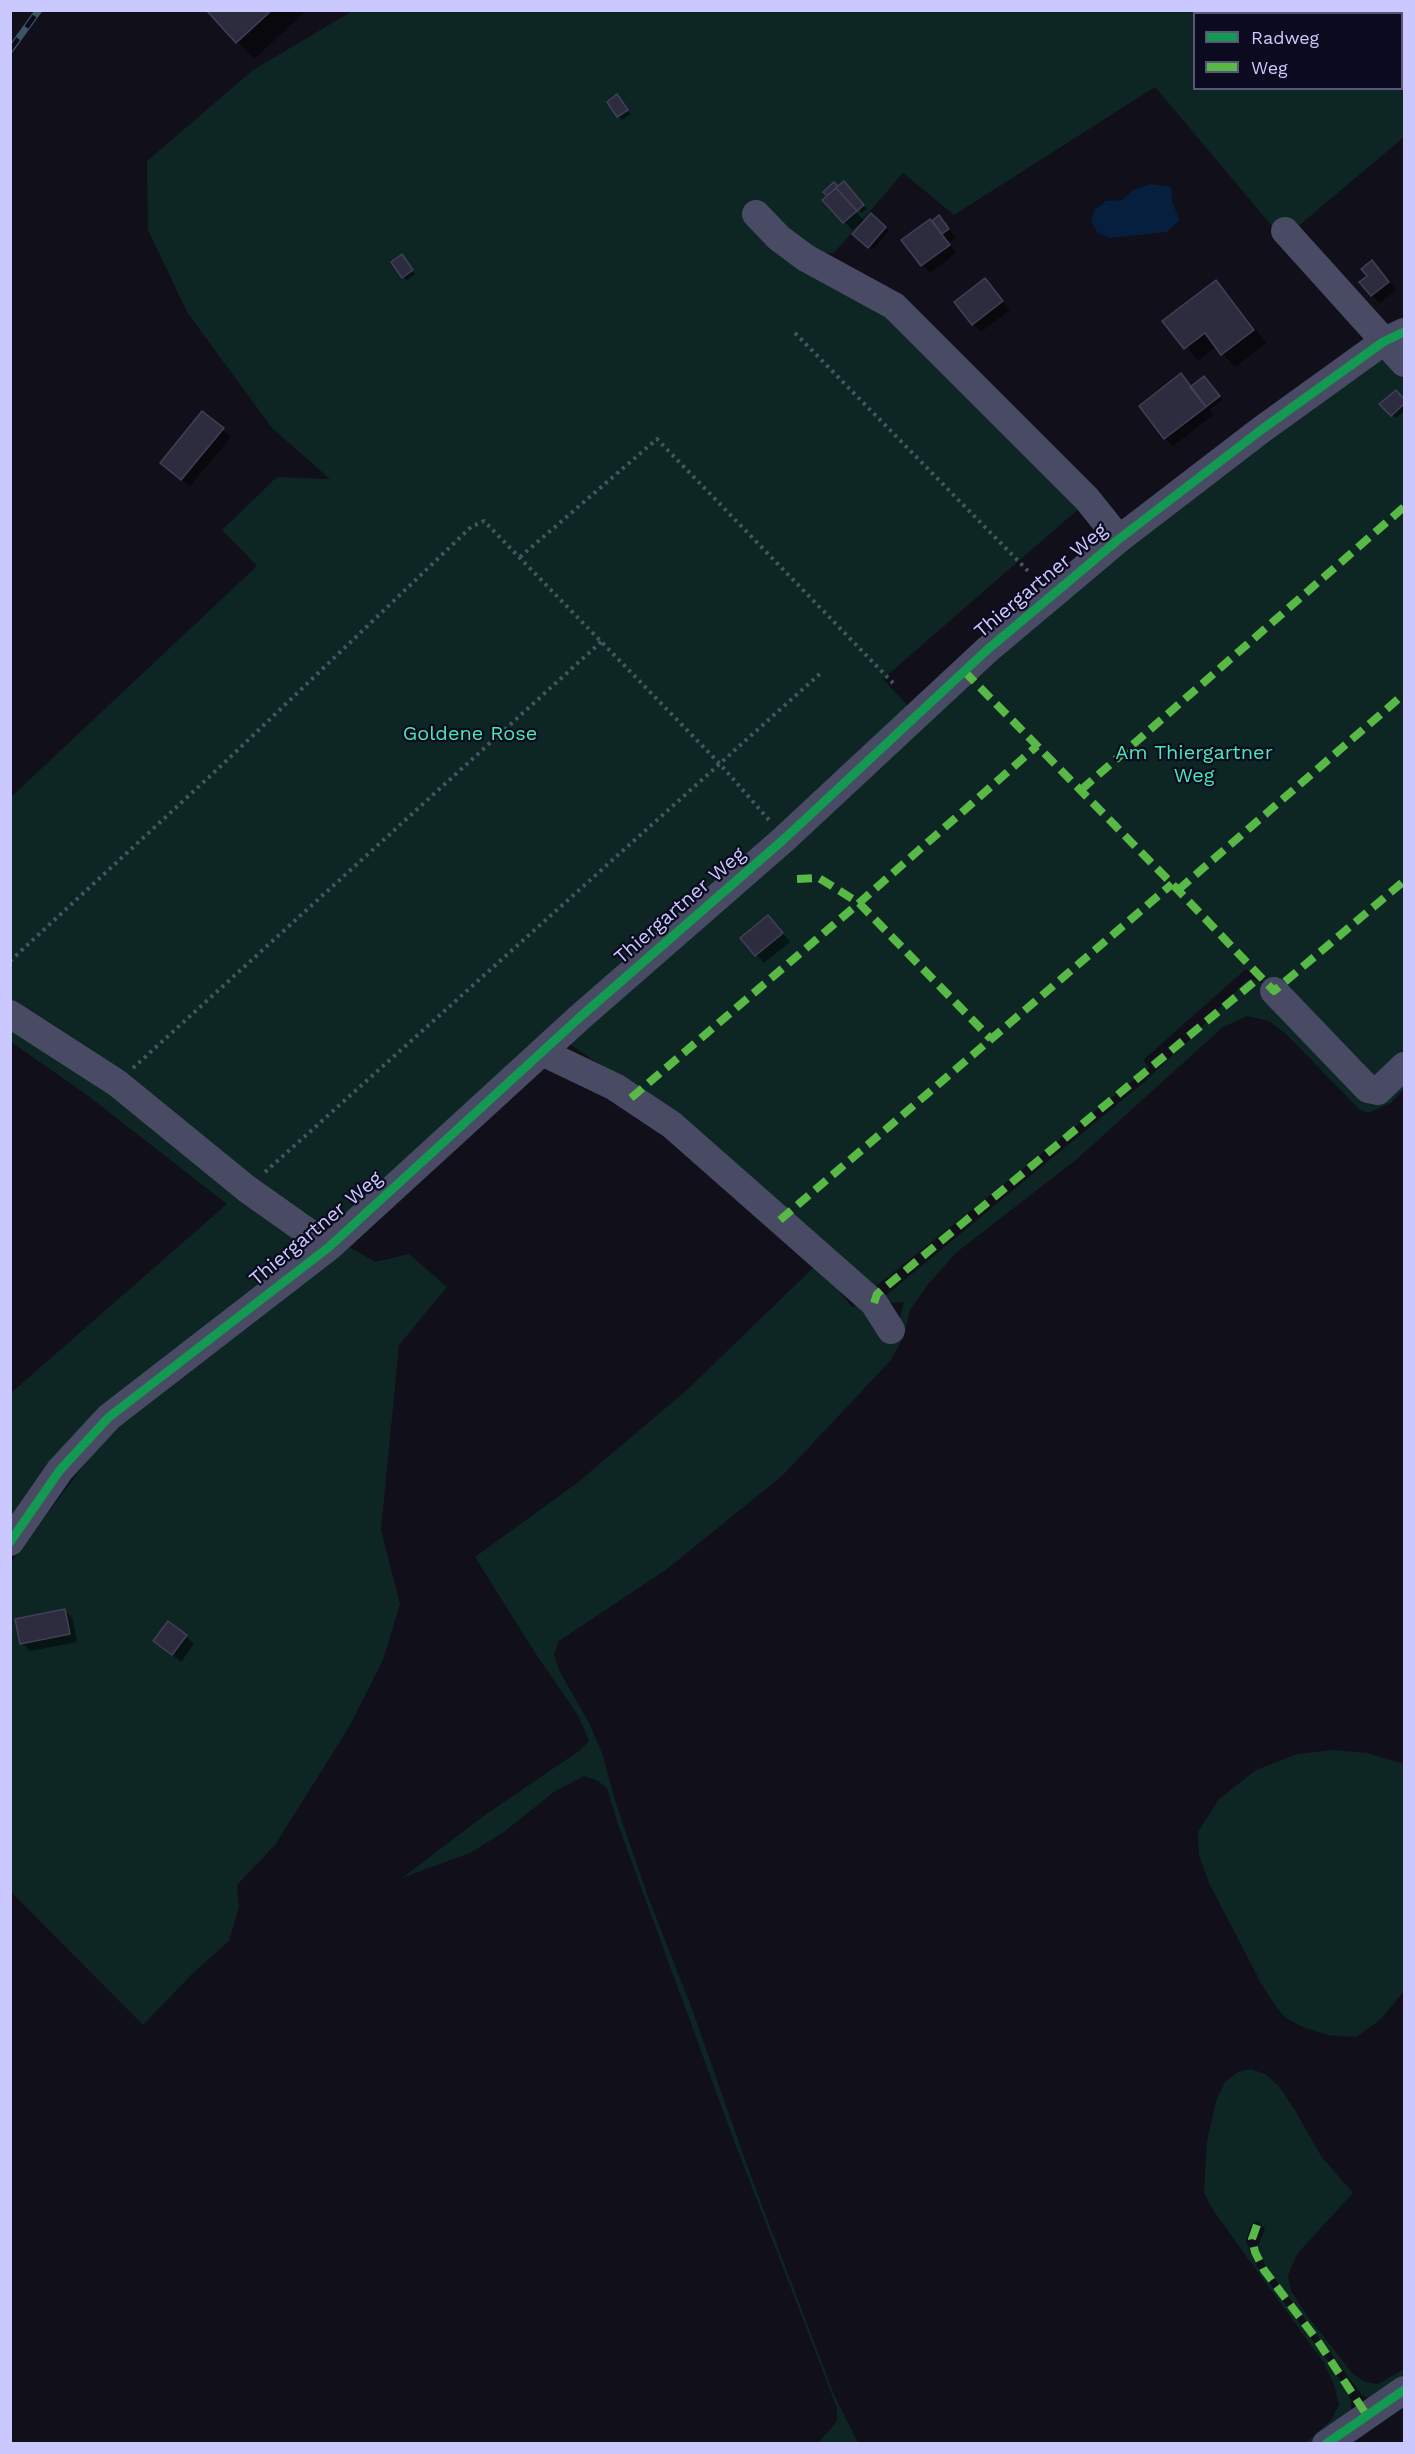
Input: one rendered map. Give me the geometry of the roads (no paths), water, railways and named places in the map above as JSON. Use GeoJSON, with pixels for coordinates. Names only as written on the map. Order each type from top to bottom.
{"type":"FeatureCollection","features":[{"type":"Feature","properties":{"kind":"street"},"geometry":{"type":"LineString","coordinates":[[756,214],[779,238],[806,258],[894,306],[1087,499],[1119,539]]}},
{"type":"Feature","properties":{"kind":"street"},"geometry":{"type":"LineString","coordinates":[[1285,231],[1394,337],[1404,363]]}},
{"type":"Feature","properties":{"kind":"street","name":"Thiergartner Weg"},"geometry":{"type":"LineString","coordinates":[[10,1542],[60,1470],[109,1417],[328,1247],[542,1052],[783,840],[987,650],[1119,539],[1262,430],[1394,337]]}},
{"type":"Feature","properties":{"kind":"street"},"geometry":{"type":"LineString","coordinates":[[1274,991],[1368,1089],[1378,1091],[1404,1066]]}},
{"type":"Feature","properties":{"kind":"street","name":"Thiergartner Weg"},"geometry":{"type":"LineString","coordinates":[[10,1014],[117,1083],[247,1189],[328,1247]]}},
{"type":"Feature","properties":{"kind":"street"},"geometry":{"type":"LineString","coordinates":[[542,1052],[615,1087],[672,1125],[874,1302],[891,1330]]}},
{"type":"Feature","properties":{"kind":"street"},"geometry":{"type":"LineString","coordinates":[[1326,2444],[1404,2390]]}},
{"type":"Feature","properties":{"kind":"water"},"geometry":{"type":"Polygon","coordinates":[[[1151,184],[1171,187],[1172,202],[1180,220],[1167,232],[1110,238],[1098,233],[1091,222],[1094,210],[1106,201],[1122,200],[1133,190],[1151,184]]]}},
{"type":"Feature","properties":{"kind":"railway"},"geometry":{"type":"LineString","coordinates":[[10,50],[39,10]]}},
{"type":"Feature","properties":{"kind":"park label","name":"Goldene Rose"},"geometry":{"type":"Point","coordinates":[470,734]}},
{"type":"Feature","properties":{"kind":"park label","name":"Am Thiergartner Weg"},"geometry":{"type":"Point","coordinates":[1194,764]}}]}
